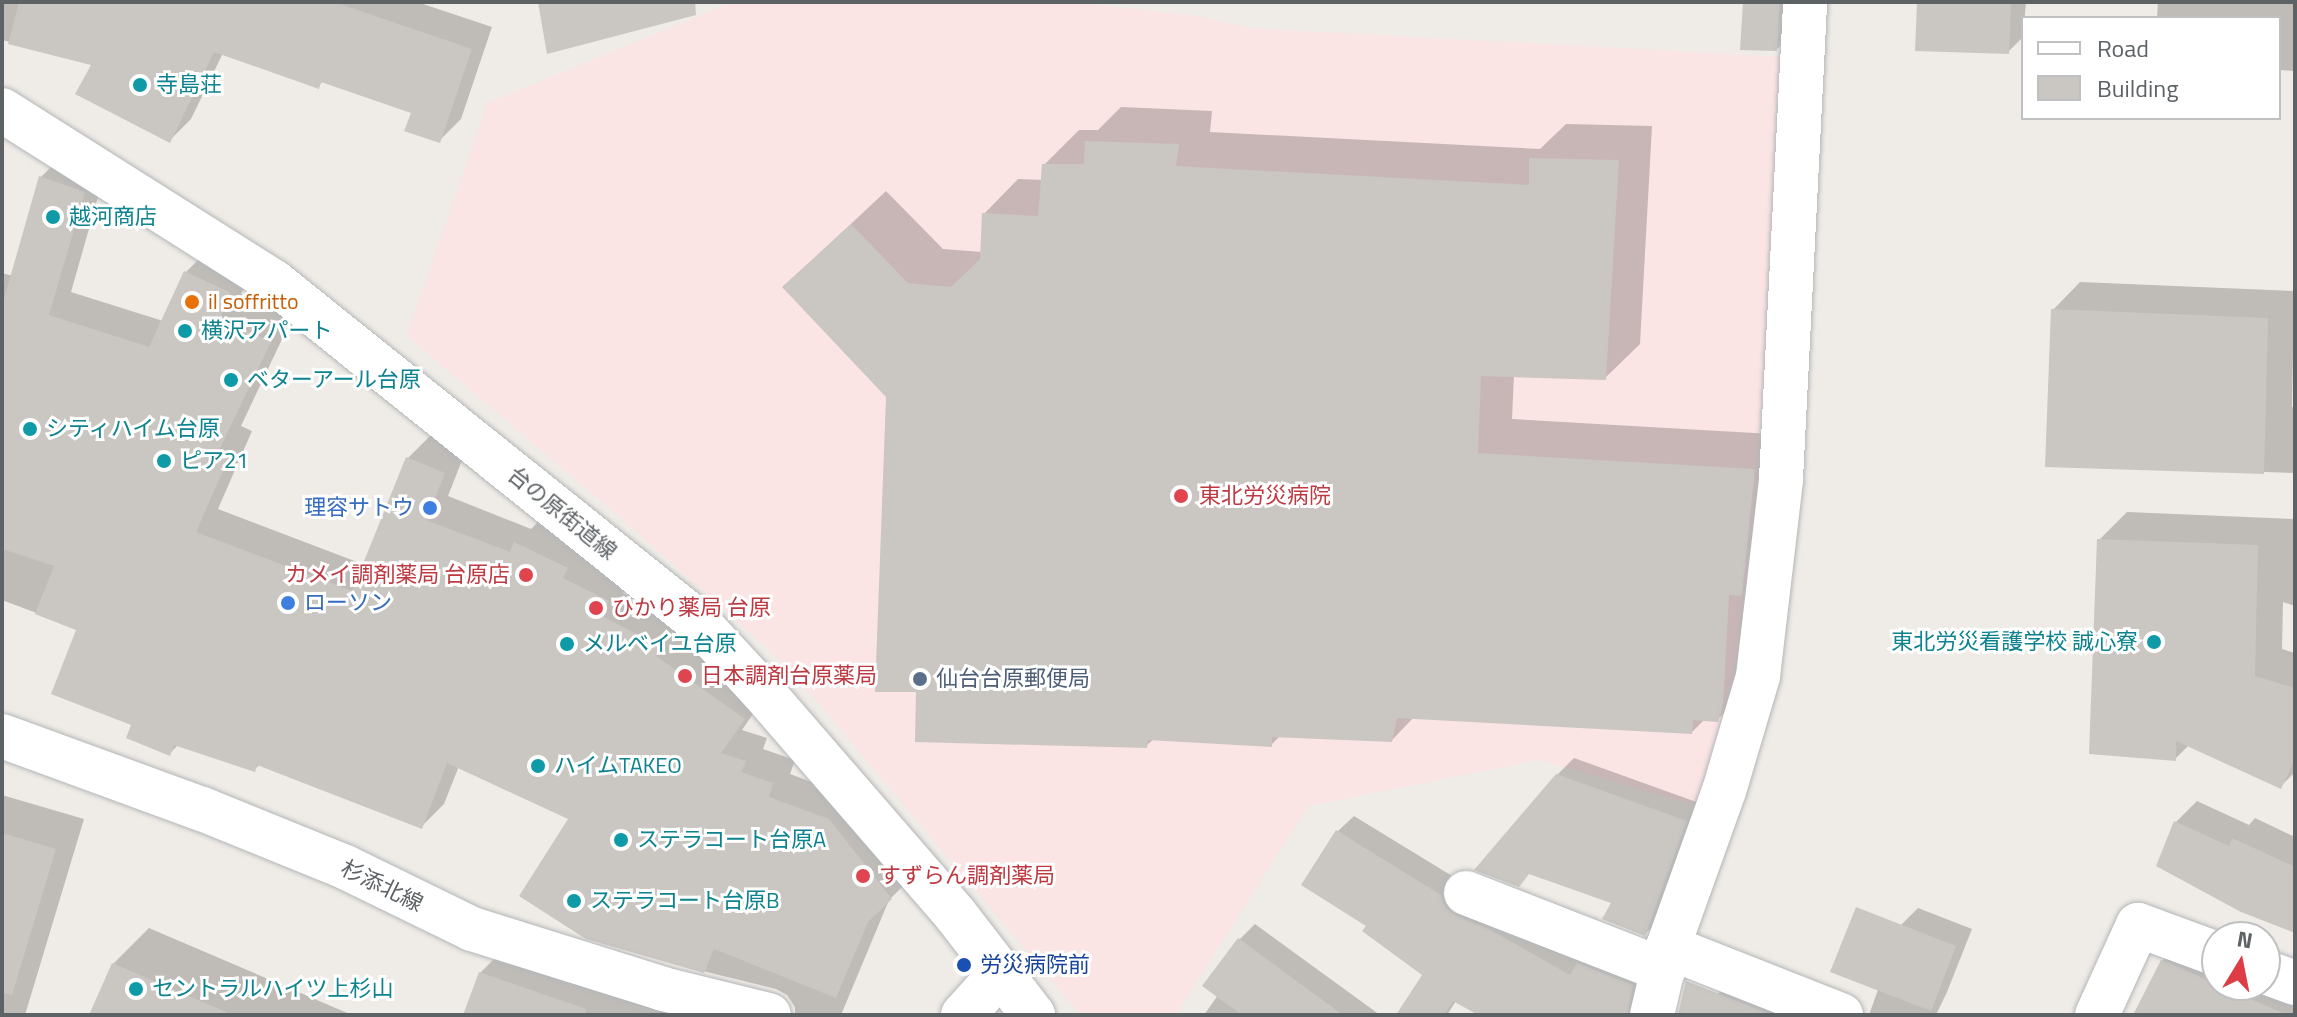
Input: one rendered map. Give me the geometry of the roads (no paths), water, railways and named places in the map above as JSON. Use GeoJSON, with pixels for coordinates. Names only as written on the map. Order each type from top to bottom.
{"type":"FeatureCollection","features":[{"type":"Feature","properties":{"kind":"street"},"geometry":{"type":"LineString","coordinates":[[1652,1015],[1665,959],[1724,791],[1758,676],[1781,479],[1805,2]]}},
{"type":"Feature","properties":{"kind":"street","name":"台の原街道線"},"geometry":{"type":"LineString","coordinates":[[2,110],[274,282],[697,621],[853,796],[1033,1015]]}},
{"type":"Feature","properties":{"kind":"street","name":"杉添北線"},"geometry":{"type":"LineString","coordinates":[[2,736],[202,809],[345,867],[472,929],[663,989],[769,1015]]}},
{"type":"Feature","properties":{"kind":"street"},"geometry":{"type":"LineString","coordinates":[[1466,893],[1841,1015]]}},
{"type":"Feature","properties":{"kind":"street"},"geometry":{"type":"LineString","coordinates":[[2097,1015],[2138,925],[2201,948]]}},
{"type":"Feature","properties":{"kind":"street"},"geometry":{"type":"LineString","coordinates":[[963,1015],[1001,973]]}},
{"type":"Feature","properties":{"kind":"place","name":"寺島荘"},"geometry":{"type":"Point","coordinates":[140,85]}},
{"type":"Feature","properties":{"kind":"place","name":"越河商店"},"geometry":{"type":"Point","coordinates":[53,217]}},
{"type":"Feature","properties":{"kind":"place","name":"il soffritto"},"geometry":{"type":"Point","coordinates":[192,302]}},
{"type":"Feature","properties":{"kind":"place","name":"横沢アパート"},"geometry":{"type":"Point","coordinates":[185,331]}},
{"type":"Feature","properties":{"kind":"place","name":"ベターアール台原"},"geometry":{"type":"Point","coordinates":[231,380]}},
{"type":"Feature","properties":{"kind":"place","name":"シティハイム台原"},"geometry":{"type":"Point","coordinates":[30,429]}},
{"type":"Feature","properties":{"kind":"place","name":"ピア21"},"geometry":{"type":"Point","coordinates":[164,461]}},
{"type":"Feature","properties":{"kind":"place","name":"東北労災病院"},"geometry":{"type":"Point","coordinates":[1181,496]}},
{"type":"Feature","properties":{"kind":"place","name":"理容サトウ"},"geometry":{"type":"Point","coordinates":[430,508]}},
{"type":"Feature","properties":{"kind":"place","name":"カメイ調剤薬局 台原店"},"geometry":{"type":"Point","coordinates":[526,575]}},
{"type":"Feature","properties":{"kind":"place","name":"ローソン"},"geometry":{"type":"Point","coordinates":[288,603]}},
{"type":"Feature","properties":{"kind":"place","name":"ひかり薬局 台原"},"geometry":{"type":"Point","coordinates":[596,608]}},
{"type":"Feature","properties":{"kind":"place","name":"東北労災看護学校 誠心寮"},"geometry":{"type":"Point","coordinates":[2154,642]}},
{"type":"Feature","properties":{"kind":"place","name":"メルベイユ台原"},"geometry":{"type":"Point","coordinates":[567,644]}},
{"type":"Feature","properties":{"kind":"place","name":"日本調剤台原薬局"},"geometry":{"type":"Point","coordinates":[685,676]}},
{"type":"Feature","properties":{"kind":"place","name":"仙台台原郵便局"},"geometry":{"type":"Point","coordinates":[920,679]}},
{"type":"Feature","properties":{"kind":"place","name":"ハイムTAKEO"},"geometry":{"type":"Point","coordinates":[538,766]}},
{"type":"Feature","properties":{"kind":"place","name":"ステラコート台原A"},"geometry":{"type":"Point","coordinates":[621,840]}},
{"type":"Feature","properties":{"kind":"place","name":"すずらん調剤薬局"},"geometry":{"type":"Point","coordinates":[863,876]}},
{"type":"Feature","properties":{"kind":"place","name":"ステラコート台原B"},"geometry":{"type":"Point","coordinates":[574,901]}},
{"type":"Feature","properties":{"kind":"place","name":"労災病院前"},"geometry":{"type":"Point","coordinates":[964,965]}},
{"type":"Feature","properties":{"kind":"place","name":"セントラルハイツ上杉山"},"geometry":{"type":"Point","coordinates":[136,989]}}]}
